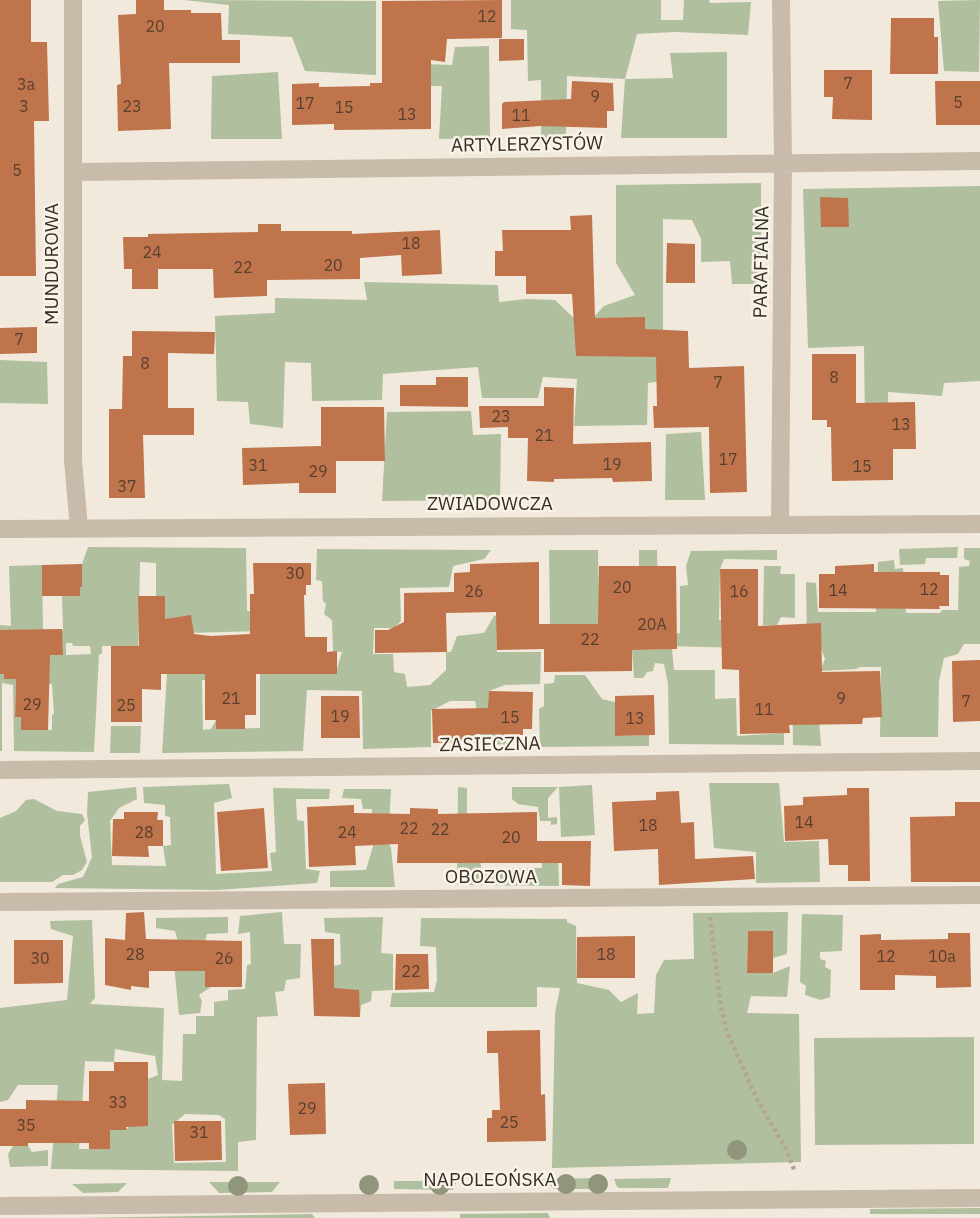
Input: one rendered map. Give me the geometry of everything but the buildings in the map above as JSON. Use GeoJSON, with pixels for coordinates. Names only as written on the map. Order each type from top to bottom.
{"type":"FeatureCollection","features":[{"type":"Feature","properties":{"kind":"street","name":"MUNDUROWA"},"geometry":{"type":"LineString","coordinates":[[73,0],[73,460],[79,528]]}},
{"type":"Feature","properties":{"kind":"street","name":"PARAFIALNA"},"geometry":{"type":"LineString","coordinates":[[780,525],[783,163],[781,0]]}},
{"type":"Feature","properties":{"kind":"street","name":"ARTYLERZYSTÓW"},"geometry":{"type":"LineString","coordinates":[[74,172],[980,161]]}},
{"type":"Feature","properties":{"kind":"street","name":"ZWIADOWCZA"},"geometry":{"type":"LineString","coordinates":[[0,529],[980,524]]}},
{"type":"Feature","properties":{"kind":"street","name":"ZASIECZNA"},"geometry":{"type":"LineString","coordinates":[[0,770],[980,761]]}},
{"type":"Feature","properties":{"kind":"street","name":"OBOZOWA"},"geometry":{"type":"LineString","coordinates":[[3,902],[980,895]]}},
{"type":"Feature","properties":{"kind":"street","name":"NAPOLEOŃSKA"},"geometry":{"type":"LineString","coordinates":[[0,1206],[980,1198]]}},
{"type":"Feature","properties":{"kind":"path"},"geometry":{"type":"LineString","coordinates":[[707,897],[721,1007],[727,1032],[795,1172]]}},
{"type":"Feature","properties":{"kind":"green space"},"geometry":{"type":"Polygon","coordinates":[[[184,0],[376,1],[376,75],[305,71],[292,37],[228,34],[229,5],[184,0]]]}},
{"type":"Feature","properties":{"kind":"green space"},"geometry":{"type":"Polygon","coordinates":[[[511,0],[661,0],[661,20],[683,20],[684,0],[709,0],[710,3],[751,2],[748,35],[675,32],[637,34],[625,79],[567,76],[566,138],[541,138],[541,80],[528,81],[527,30],[511,29],[511,0]]]}},
{"type":"Feature","properties":{"kind":"green space"},"geometry":{"type":"Polygon","coordinates":[[[980,0],[979,72],[944,71],[938,1],[980,0]]]}},
{"type":"Feature","properties":{"kind":"green space"},"geometry":{"type":"Polygon","coordinates":[[[489,46],[490,138],[439,139],[442,86],[412,86],[426,64],[452,65],[455,47],[489,46]]]}},
{"type":"Feature","properties":{"kind":"green space"},"geometry":{"type":"Polygon","coordinates":[[[727,52],[727,138],[621,138],[625,79],[673,78],[670,53],[727,52]]]}},
{"type":"Feature","properties":{"kind":"green space"},"geometry":{"type":"Polygon","coordinates":[[[278,72],[282,139],[211,139],[212,76],[278,72]]]}},
{"type":"Feature","properties":{"kind":"green space"},"geometry":{"type":"Polygon","coordinates":[[[761,183],[761,284],[732,284],[730,261],[701,262],[701,239],[692,220],[663,219],[663,381],[648,383],[647,425],[574,426],[577,379],[543,377],[538,398],[482,398],[478,367],[383,374],[382,400],[312,401],[311,363],[285,362],[283,428],[250,424],[248,402],[217,401],[215,316],[275,313],[275,298],[367,300],[364,282],[498,285],[499,302],[555,300],[584,328],[604,306],[635,295],[616,263],[616,185],[761,183]]]}},
{"type":"Feature","properties":{"kind":"green space"},"geometry":{"type":"Polygon","coordinates":[[[980,186],[980,381],[944,383],[942,396],[888,392],[889,441],[865,425],[864,346],[808,348],[803,189],[980,186]]]}},
{"type":"Feature","properties":{"kind":"green space"},"geometry":{"type":"Polygon","coordinates":[[[0,360],[47,362],[48,404],[0,403],[0,360]]]}},
{"type":"Feature","properties":{"kind":"green space"},"geometry":{"type":"Polygon","coordinates":[[[471,411],[473,435],[501,434],[500,500],[382,501],[387,412],[471,411]]]}},
{"type":"Feature","properties":{"kind":"green space"},"geometry":{"type":"Polygon","coordinates":[[[701,432],[705,500],[665,500],[666,434],[701,432]]]}},
{"type":"Feature","properties":{"kind":"green space"},"geometry":{"type":"Polygon","coordinates":[[[88,547],[246,548],[247,611],[257,612],[259,631],[188,633],[230,680],[202,680],[203,730],[211,729],[216,720],[217,729],[260,728],[260,674],[324,674],[337,669],[342,652],[333,651],[332,620],[324,614],[326,604],[323,601],[322,581],[316,580],[317,549],[491,550],[484,559],[453,566],[449,587],[400,588],[401,621],[394,628],[374,628],[373,654],[393,654],[394,672],[405,674],[407,687],[430,685],[446,670],[446,652],[451,652],[457,636],[484,633],[494,616],[503,613],[497,629],[497,652],[541,652],[540,684],[505,685],[489,691],[488,734],[506,734],[506,745],[480,743],[480,724],[475,701],[450,701],[431,711],[431,747],[363,749],[362,691],[307,690],[303,751],[162,753],[167,674],[189,674],[189,654],[155,654],[165,596],[156,596],[156,563],[140,562],[138,654],[115,653],[114,646],[102,646],[102,653],[99,655],[94,752],[14,751],[13,685],[2,683],[0,751],[0,674],[4,674],[4,679],[15,679],[0,655],[0,625],[11,626],[9,566],[42,565],[43,630],[63,630],[62,596],[82,586],[82,564],[88,547]],[[66,643],[66,655],[91,654],[90,646],[73,646],[72,643],[66,643]],[[23,681],[16,682],[15,717],[21,717],[21,729],[52,730],[52,684],[23,686],[23,681]]]}},
{"type":"Feature","properties":{"kind":"green space"},"geometry":{"type":"Polygon","coordinates":[[[958,547],[957,558],[926,558],[925,564],[900,565],[899,549],[958,547]]]}},
{"type":"Feature","properties":{"kind":"green space"},"geometry":{"type":"Polygon","coordinates":[[[964,548],[980,548],[980,644],[964,644],[958,654],[944,658],[939,681],[938,737],[880,737],[881,667],[820,671],[825,659],[821,648],[807,644],[806,582],[816,583],[818,612],[876,612],[878,562],[894,560],[895,569],[903,568],[906,613],[958,610],[959,567],[969,566],[970,561],[964,559],[964,548]]]}},
{"type":"Feature","properties":{"kind":"green space"},"geometry":{"type":"Polygon","coordinates":[[[549,550],[598,550],[599,606],[639,597],[639,550],[657,550],[658,597],[645,629],[550,624],[549,550]]]}},
{"type":"Feature","properties":{"kind":"green space"},"geometry":{"type":"Polygon","coordinates":[[[777,550],[777,560],[724,559],[720,569],[719,620],[748,620],[746,648],[664,646],[663,635],[680,633],[680,586],[688,585],[686,566],[691,551],[777,550]]]}},
{"type":"Feature","properties":{"kind":"green space"},"geometry":{"type":"Polygon","coordinates":[[[764,566],[781,566],[780,574],[795,574],[795,618],[781,617],[777,625],[763,625],[764,566]]]}},
{"type":"Feature","properties":{"kind":"green space"},"geometry":{"type":"Polygon","coordinates":[[[672,649],[674,670],[715,670],[715,699],[736,698],[737,736],[784,733],[784,745],[669,744],[668,684],[664,664],[655,663],[653,671],[647,672],[643,678],[634,678],[632,650],[672,649]]]}},
{"type":"Feature","properties":{"kind":"green space"},"geometry":{"type":"Polygon","coordinates":[[[555,675],[585,675],[602,699],[615,702],[616,736],[649,735],[649,746],[540,747],[539,709],[544,706],[544,684],[554,683],[555,675]]]}},
{"type":"Feature","properties":{"kind":"green space"},"geometry":{"type":"Polygon","coordinates":[[[792,685],[817,690],[821,746],[793,745],[792,685]]]}},
{"type":"Feature","properties":{"kind":"green space"},"geometry":{"type":"Polygon","coordinates":[[[111,726],[141,726],[140,753],[110,753],[111,726]]]}},
{"type":"Feature","properties":{"kind":"green space"},"geometry":{"type":"Polygon","coordinates":[[[709,783],[779,783],[784,842],[819,841],[820,882],[756,883],[756,852],[714,848],[709,783]]]}},
{"type":"Feature","properties":{"kind":"green space"},"geometry":{"type":"Polygon","coordinates":[[[229,784],[232,798],[214,803],[216,874],[272,871],[270,853],[276,852],[273,788],[330,789],[329,799],[296,799],[297,820],[304,821],[306,869],[320,871],[317,883],[217,890],[55,888],[58,884],[83,877],[92,857],[87,813],[88,792],[136,787],[137,799],[119,808],[110,821],[112,865],[166,866],[163,846],[171,845],[170,817],[165,816],[165,805],[144,803],[143,787],[229,784]]]}},
{"type":"Feature","properties":{"kind":"green space"},"geometry":{"type":"Polygon","coordinates":[[[592,785],[595,835],[561,837],[559,787],[592,785]]]}},
{"type":"Feature","properties":{"kind":"green space"},"geometry":{"type":"Polygon","coordinates":[[[458,787],[467,788],[467,819],[480,853],[481,869],[542,868],[542,853],[558,853],[559,886],[457,885],[458,787]]]}},
{"type":"Feature","properties":{"kind":"green space"},"geometry":{"type":"Polygon","coordinates":[[[512,787],[558,787],[548,798],[548,818],[557,817],[557,824],[540,821],[538,807],[518,804],[512,799],[512,787]]]}},
{"type":"Feature","properties":{"kind":"green space"},"geometry":{"type":"Polygon","coordinates":[[[344,789],[391,789],[388,842],[395,887],[330,887],[330,871],[366,870],[374,843],[372,809],[363,809],[361,799],[342,798],[344,789]]]}},
{"type":"Feature","properties":{"kind":"green space"},"geometry":{"type":"Polygon","coordinates":[[[34,799],[57,811],[82,814],[85,820],[80,826],[80,836],[87,862],[82,870],[73,875],[63,875],[52,882],[0,882],[0,818],[16,811],[26,800],[34,799]]]}},
{"type":"Feature","properties":{"kind":"green space"},"geometry":{"type":"Polygon","coordinates":[[[282,912],[284,944],[301,944],[300,978],[286,980],[284,991],[275,992],[278,1016],[257,1017],[256,1140],[238,1142],[238,1171],[51,1169],[58,1085],[18,1085],[8,1100],[0,1102],[0,1008],[67,1000],[73,936],[51,929],[50,921],[92,920],[95,998],[90,1004],[164,1008],[162,1080],[182,1081],[183,1034],[196,1034],[196,1016],[214,1016],[214,1002],[228,1000],[228,990],[245,989],[247,965],[251,964],[250,932],[238,934],[240,916],[282,912]],[[115,1049],[114,1062],[85,1061],[79,1149],[110,1149],[110,1130],[127,1130],[148,1079],[158,1075],[155,1056],[115,1049]],[[185,1114],[172,1125],[174,1163],[226,1162],[225,1119],[219,1115],[185,1114]]]}},
{"type":"Feature","properties":{"kind":"green space"},"geometry":{"type":"Polygon","coordinates":[[[788,912],[787,954],[773,958],[773,931],[748,931],[747,972],[773,973],[790,966],[787,997],[751,996],[747,1013],[799,1014],[801,1162],[552,1168],[555,1013],[560,988],[537,987],[537,1007],[390,1007],[392,993],[434,992],[437,980],[436,947],[420,946],[421,918],[567,919],[567,922],[576,926],[577,983],[609,990],[621,1002],[638,993],[637,1014],[654,1013],[656,975],[664,960],[694,959],[693,913],[788,912]]]}},
{"type":"Feature","properties":{"kind":"green space"},"geometry":{"type":"Polygon","coordinates":[[[802,914],[843,915],[842,951],[820,952],[820,959],[826,961],[825,967],[831,970],[830,997],[821,1000],[805,995],[806,986],[800,982],[802,914]]]}},
{"type":"Feature","properties":{"kind":"green space"},"geometry":{"type":"Polygon","coordinates":[[[228,917],[228,933],[207,934],[205,941],[214,985],[199,995],[202,1001],[200,1013],[179,1015],[174,964],[184,964],[175,931],[156,928],[156,918],[228,917]]]}},
{"type":"Feature","properties":{"kind":"green space"},"geometry":{"type":"Polygon","coordinates":[[[383,917],[381,953],[393,954],[393,990],[372,991],[371,1001],[361,1005],[360,1017],[343,1016],[328,997],[334,966],[341,964],[340,934],[325,932],[324,918],[383,917]]]}},
{"type":"Feature","properties":{"kind":"green space"},"geometry":{"type":"Polygon","coordinates":[[[974,1037],[974,1144],[815,1145],[814,1038],[974,1037]]]}},
{"type":"Feature","properties":{"kind":"green space"},"geometry":{"type":"Polygon","coordinates":[[[13,1146],[28,1146],[32,1152],[48,1150],[48,1166],[10,1167],[8,1154],[13,1146]]]}},
{"type":"Feature","properties":{"kind":"green space"},"geometry":{"type":"Polygon","coordinates":[[[600,1178],[605,1189],[554,1189],[543,1179],[600,1178]]]}},
{"type":"Feature","properties":{"kind":"green space"},"geometry":{"type":"Polygon","coordinates":[[[671,1178],[668,1188],[620,1188],[614,1179],[671,1178]]]}},
{"type":"Feature","properties":{"kind":"green space"},"geometry":{"type":"Polygon","coordinates":[[[394,1181],[457,1181],[453,1190],[394,1189],[394,1181]]]}},
{"type":"Feature","properties":{"kind":"green space"},"geometry":{"type":"Polygon","coordinates":[[[209,1182],[280,1182],[272,1192],[219,1193],[209,1182]]]}},
{"type":"Feature","properties":{"kind":"green space"},"geometry":{"type":"Polygon","coordinates":[[[127,1183],[118,1192],[83,1193],[72,1184],[127,1183]]]}},
{"type":"Feature","properties":{"kind":"green space"},"geometry":{"type":"Polygon","coordinates":[[[980,1208],[980,1214],[870,1214],[870,1209],[980,1208]]]}},
{"type":"Feature","properties":{"kind":"green space"},"geometry":{"type":"Polygon","coordinates":[[[548,1213],[550,1218],[460,1218],[460,1214],[548,1213]]]}},
{"type":"Feature","properties":{"kind":"green space"},"geometry":{"type":"Polygon","coordinates":[[[312,1214],[315,1218],[76,1218],[312,1214]]]}}]}
